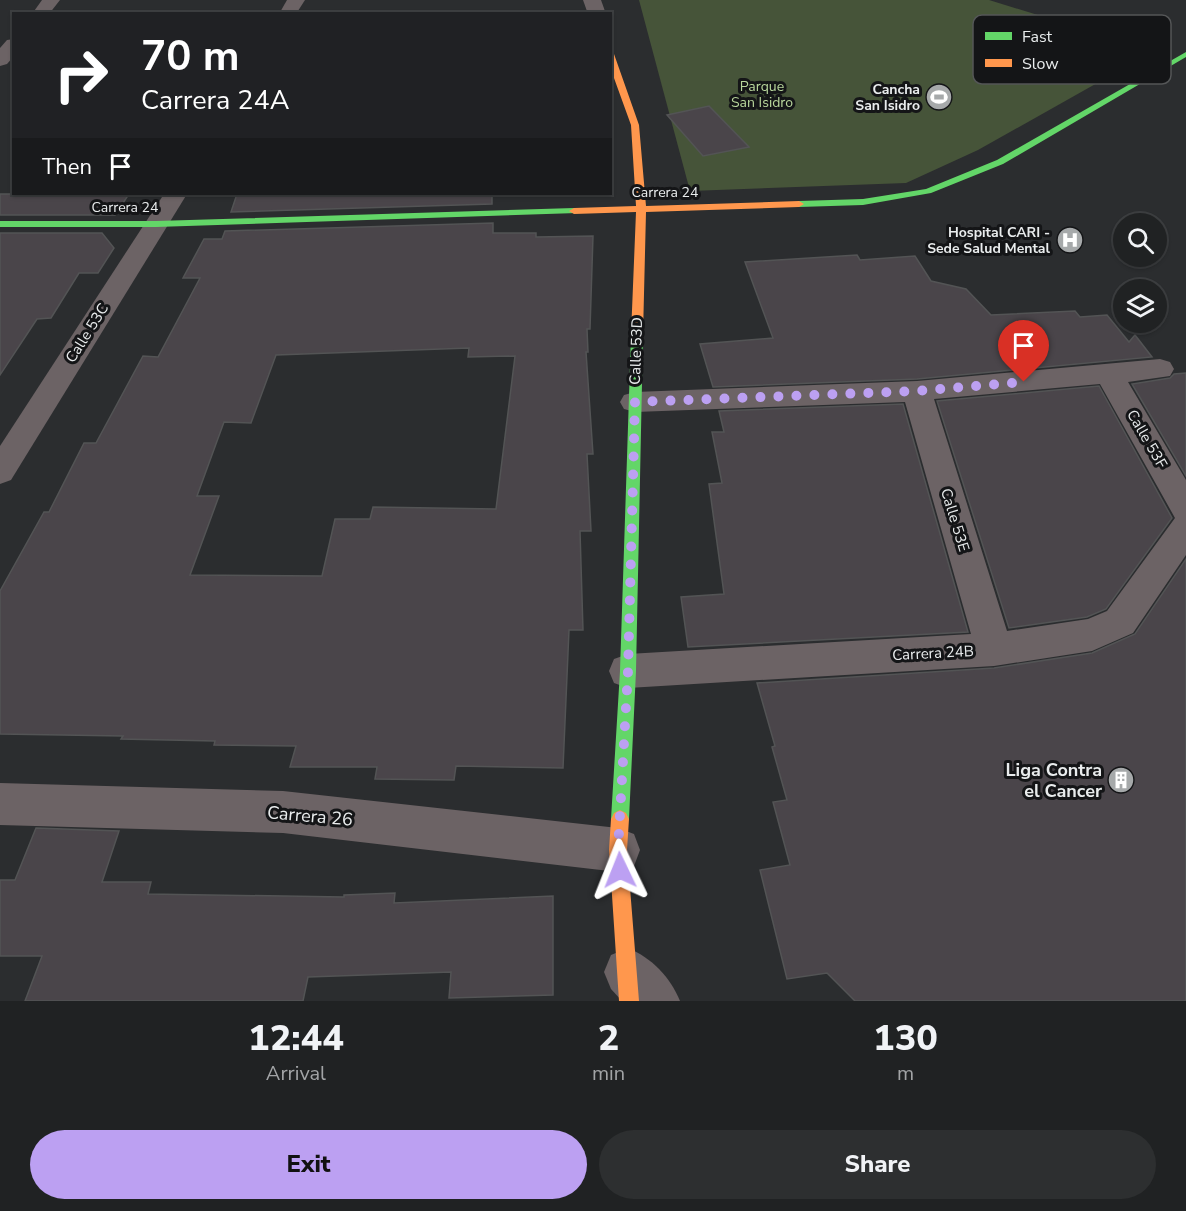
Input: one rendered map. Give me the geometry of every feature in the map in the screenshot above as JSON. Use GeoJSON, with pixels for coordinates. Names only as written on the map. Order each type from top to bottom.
{"type":"FeatureCollection","features":[{"type":"Feature","properties":{"kind":"street"},"geometry":{"type":"LineString","coordinates":[[42,12],[51,0]]}},
{"type":"Feature","properties":{"kind":"street"},"geometry":{"type":"LineString","coordinates":[[0,60],[12,46]]}},
{"type":"Feature","properties":{"kind":"street","name":"Carrera 24"},"geometry":{"type":"LineString","coordinates":[[1171,63],[1186,54]]}},
{"type":"Feature","properties":{"kind":"street","name":"Calle 53D"},"geometry":{"type":"LineString","coordinates":[[612,60],[635,125],[641,208],[628,671],[618,850],[638,991]]}},
{"type":"Feature","properties":{"kind":"street","name":"Carrera 24"},"geometry":{"type":"LineString","coordinates":[[0,224],[156,224],[641,208],[730,208],[863,202],[928,191],[1000,162],[1134,84]]}},
{"type":"Feature","properties":{"kind":"street","name":"Calle 53C"},"geometry":{"type":"LineString","coordinates":[[0,472],[174,195]]}},
{"type":"Feature","properties":{"kind":"street"},"geometry":{"type":"LineString","coordinates":[[635,402],[917,391],[1160,369]]}},
{"type":"Feature","properties":{"kind":"street","name":"Calle 53F"},"geometry":{"type":"LineString","coordinates":[[1109,374],[1185,514]]}},
{"type":"Feature","properties":{"kind":"street","name":"Calle 53E"},"geometry":{"type":"LineString","coordinates":[[917,391],[994,649]]}},
{"type":"Feature","properties":{"kind":"street","name":"Carrera 24B"},"geometry":{"type":"LineString","coordinates":[[628,671],[994,649],[1092,635],[1120,622],[1185,514]]}},
{"type":"Feature","properties":{"kind":"street","name":"Carrera 26"},"geometry":{"type":"LineString","coordinates":[[0,804],[283,812],[618,850]]}},
{"type":"Feature","properties":{"kind":"green space","name":"Parque San Isidro"},"geometry":{"type":"Polygon","coordinates":[[[639,0],[989,0],[1038,15],[973,15],[973,84],[1095,84],[978,150],[906,183],[690,191],[639,0]]]}},
{"type":"Feature","properties":{"kind":"building"},"geometry":{"type":"Polygon","coordinates":[[[709,106],[749,147],[703,156],[667,115],[709,106]]]}},
{"type":"Feature","properties":{"kind":"building"},"geometry":{"type":"Polygon","coordinates":[[[0,194],[128,195],[115,215],[0,215],[0,194]]]}},
{"type":"Feature","properties":{"kind":"building"},"geometry":{"type":"Polygon","coordinates":[[[237,195],[492,195],[492,204],[231,212],[237,195]]]}},
{"type":"Feature","properties":{"kind":"building"},"geometry":{"type":"Polygon","coordinates":[[[493,223],[493,233],[536,233],[536,237],[593,236],[590,329],[587,329],[588,352],[586,352],[593,454],[587,454],[591,531],[580,531],[583,630],[569,630],[563,768],[456,766],[454,780],[375,779],[377,767],[290,767],[296,746],[214,745],[215,741],[121,739],[123,736],[0,734],[0,591],[44,512],[49,512],[84,443],[96,443],[143,356],[158,357],[200,278],[183,278],[204,239],[222,239],[225,231],[493,223]],[[469,348],[276,355],[251,423],[224,422],[197,496],[219,496],[190,575],[322,576],[335,519],[370,519],[373,507],[496,509],[515,356],[468,357],[469,348]]]}},
{"type":"Feature","properties":{"kind":"building"},"geometry":{"type":"Polygon","coordinates":[[[0,233],[102,233],[114,248],[98,273],[79,273],[51,318],[37,319],[0,375],[0,233]]]}},
{"type":"Feature","properties":{"kind":"building"},"geometry":{"type":"Polygon","coordinates":[[[857,255],[860,260],[915,256],[931,281],[966,289],[991,315],[1075,311],[1080,317],[1107,315],[1113,322],[1113,333],[1122,333],[1129,342],[1135,335],[1152,357],[917,379],[713,387],[700,344],[773,338],[745,262],[857,255]]]}},
{"type":"Feature","properties":{"kind":"building"},"geometry":{"type":"Polygon","coordinates":[[[1186,373],[1186,476],[1132,384],[1186,373]]]}},
{"type":"Feature","properties":{"kind":"building"},"geometry":{"type":"Polygon","coordinates":[[[1099,386],[1172,518],[1106,609],[1087,617],[1009,628],[937,401],[1099,386]]]}},
{"type":"Feature","properties":{"kind":"building"},"geometry":{"type":"Polygon","coordinates":[[[903,404],[968,632],[688,647],[681,597],[724,594],[709,484],[722,483],[712,432],[724,432],[719,411],[903,404]]]}},
{"type":"Feature","properties":{"kind":"building"},"geometry":{"type":"Polygon","coordinates":[[[1186,559],[1186,1001],[855,1001],[827,973],[787,979],[760,870],[790,865],[773,802],[787,800],[757,683],[994,668],[1092,653],[1135,634],[1186,559]]]}},
{"type":"Feature","properties":{"kind":"building"},"geometry":{"type":"Polygon","coordinates":[[[36,828],[119,831],[102,882],[151,882],[148,894],[344,897],[344,895],[395,893],[394,903],[553,896],[553,995],[449,998],[451,972],[308,977],[303,1001],[25,1001],[42,956],[0,956],[0,880],[15,880],[36,828]]]}},
{"type":"Feature","properties":{"kind":"traffic: fast"},"geometry":{"type":"LineString","coordinates":[[1171,63],[1186,54]]}},
{"type":"Feature","properties":{"kind":"traffic: fast"},"geometry":{"type":"LineString","coordinates":[[799,204],[863,202],[928,191],[1000,162],[1134,84]]}},
{"type":"Feature","properties":{"kind":"traffic: fast"},"geometry":{"type":"LineString","coordinates":[[0,224],[156,224],[574,211]]}},
{"type":"Feature","properties":{"kind":"traffic: fast"},"geometry":{"type":"LineString","coordinates":[[620,819],[628,671],[637,335]]}},
{"type":"Feature","properties":{"kind":"traffic: slow"},"geometry":{"type":"LineString","coordinates":[[612,60],[635,125],[641,208],[637,335]]}},
{"type":"Feature","properties":{"kind":"traffic: slow"},"geometry":{"type":"LineString","coordinates":[[574,211],[799,204]]}},
{"type":"Feature","properties":{"kind":"traffic: slow"},"geometry":{"type":"LineString","coordinates":[[620,819],[618,850],[629,1001]]}},
{"type":"Feature","properties":{"kind":"place","name":"Cancha San Isidro"},"geometry":{"type":"Point","coordinates":[939,97]}},
{"type":"Feature","properties":{"kind":"place","name":"Hospital CARI - Sede Salud Mental"},"geometry":{"type":"Point","coordinates":[1070,240]}},
{"type":"Feature","properties":{"kind":"place","name":"Liga Contra el Cancer"},"geometry":{"type":"Point","coordinates":[1121,780]}},
{"type":"Feature","properties":{"kind":"route"},"geometry":{"type":"LineString","coordinates":[[620,870],[618,850],[628,671],[635,402],[917,391],[1024,382]]}}]}
